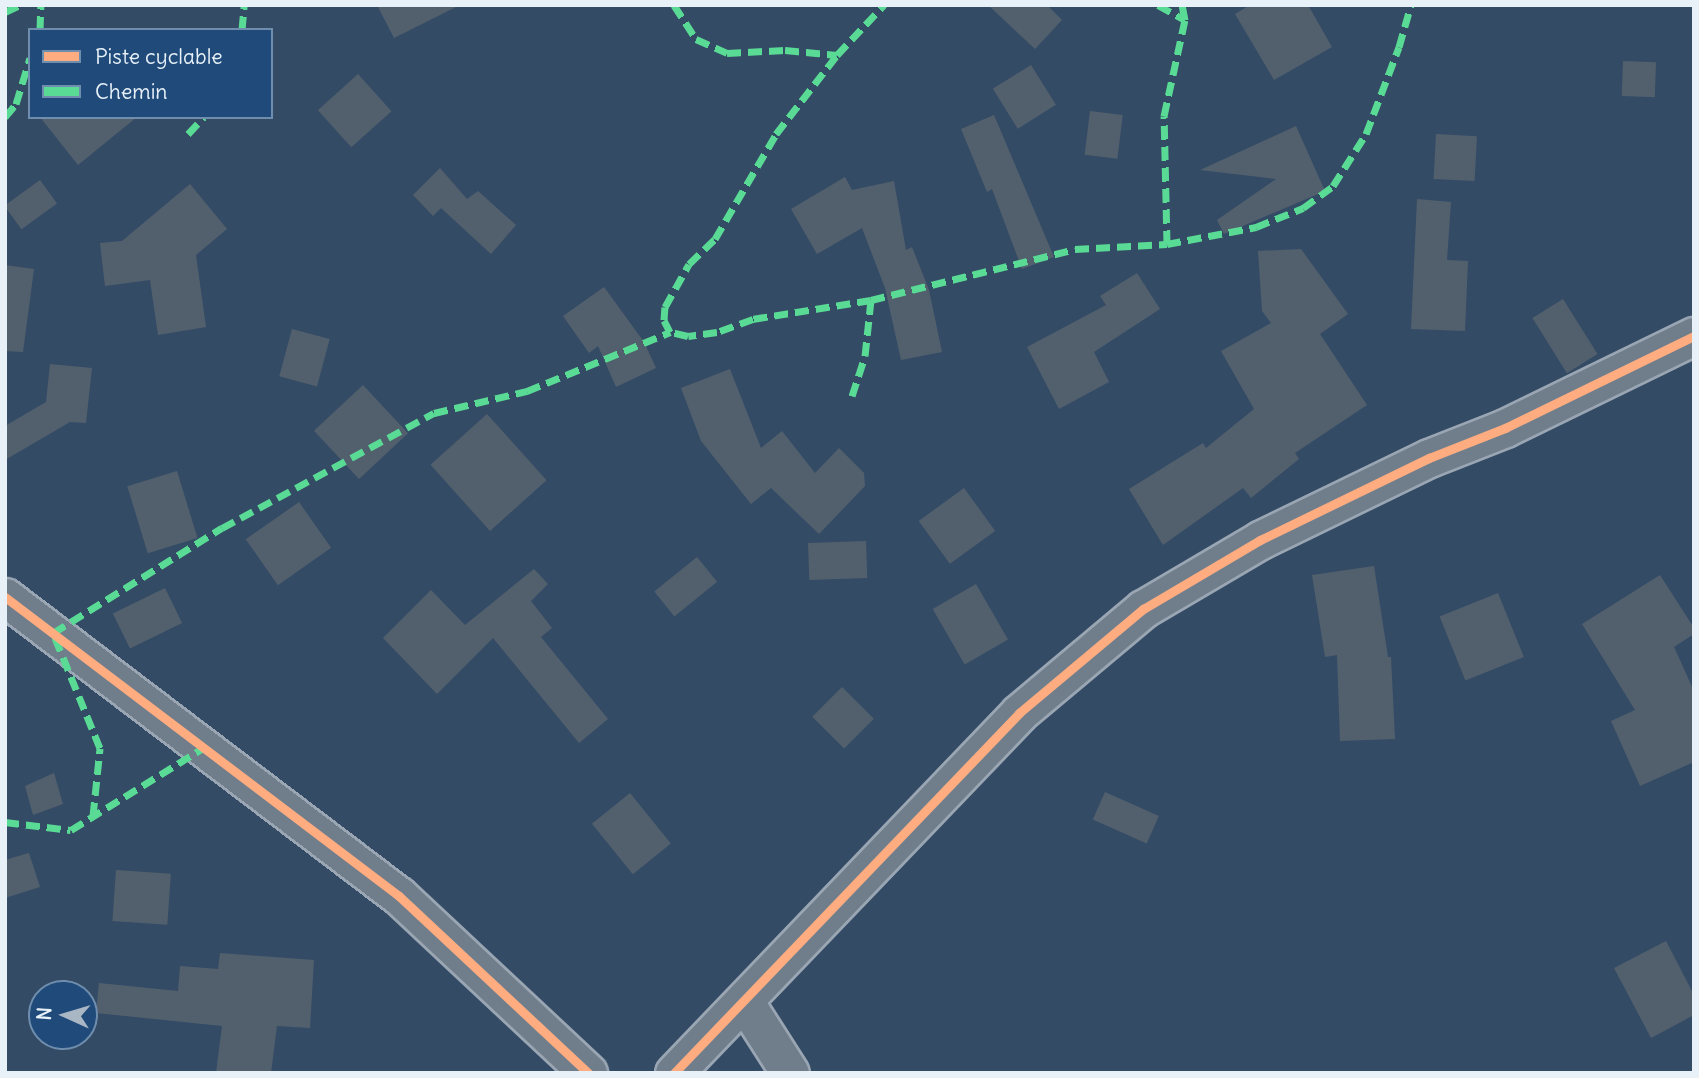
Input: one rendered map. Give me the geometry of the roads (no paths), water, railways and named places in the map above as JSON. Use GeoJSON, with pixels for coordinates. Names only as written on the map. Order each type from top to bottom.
{"type":"FeatureCollection","features":[{"type":"Feature","properties":{"kind":"street"},"geometry":{"type":"LineString","coordinates":[[674,1073],[1019,713],[1143,608],[1260,540],[1429,458],[1504,428],[1694,336]]}},
{"type":"Feature","properties":{"kind":"street"},"geometry":{"type":"LineString","coordinates":[[5,597],[399,896],[587,1073]]}},
{"type":"Feature","properties":{"kind":"street"},"geometry":{"type":"LineString","coordinates":[[744,1001],[790,1073]]}}]}
